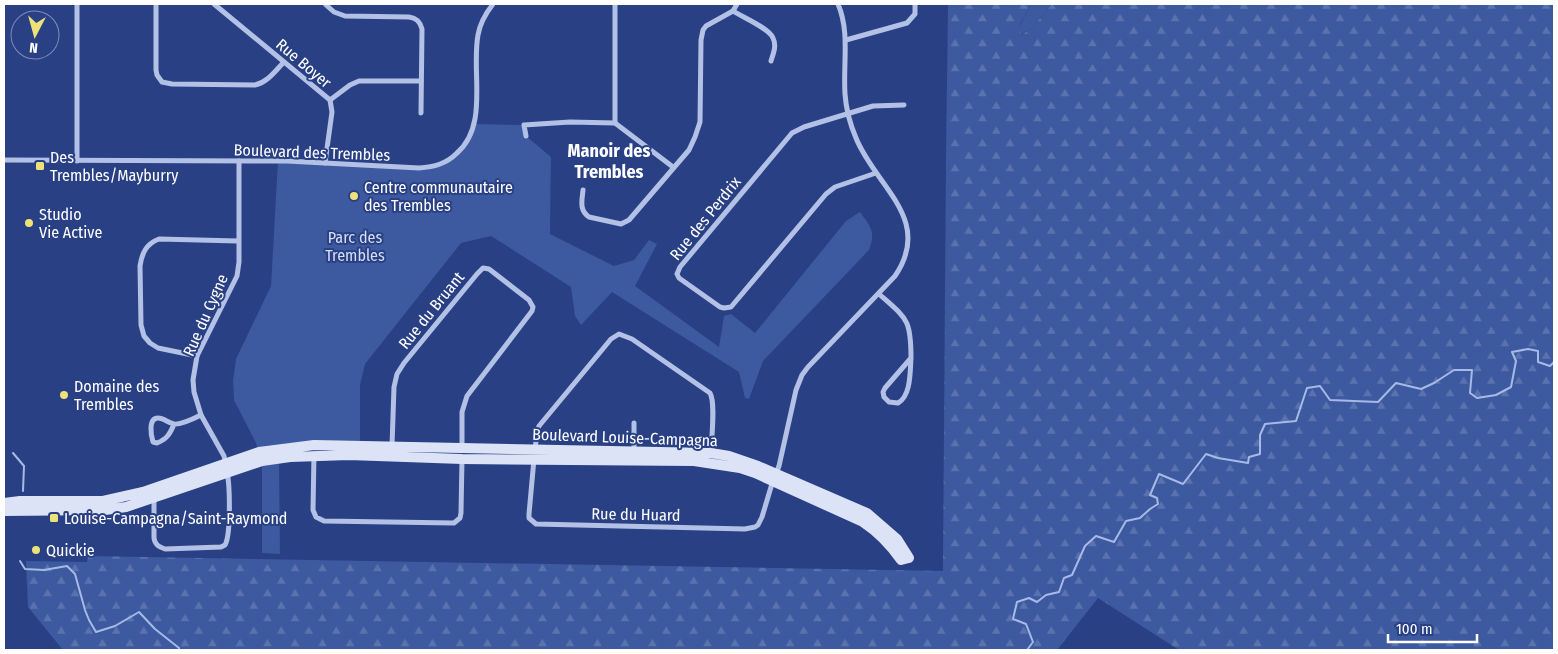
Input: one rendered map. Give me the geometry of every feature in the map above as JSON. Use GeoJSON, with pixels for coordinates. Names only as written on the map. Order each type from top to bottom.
{"type":"FeatureCollection","features":[{"type":"Feature","properties":{"kind":"street"},"geometry":{"type":"LineString","coordinates":[[77,4],[77,161]]}},
{"type":"Feature","properties":{"kind":"street"},"geometry":{"type":"LineString","coordinates":[[156,4],[156,70],[162,82],[172,84],[255,86],[267,80],[284,62]]}},
{"type":"Feature","properties":{"kind":"street","name":"Rue Boyer"},"geometry":{"type":"LineString","coordinates":[[214,4],[330,100],[332,112],[325,163]]}},
{"type":"Feature","properties":{"kind":"street"},"geometry":{"type":"LineString","coordinates":[[325,4],[334,12],[345,16],[409,17],[418,20],[422,29],[421,113]]}},
{"type":"Feature","properties":{"kind":"street","name":"Boulevard des Trembles"},"geometry":{"type":"LineString","coordinates":[[4,160],[239,161],[428,168],[442,164],[449,161],[460,151],[472,132],[476,116],[478,34],[485,15],[493,4]]}},
{"type":"Feature","properties":{"kind":"street"},"geometry":{"type":"LineString","coordinates":[[615,4],[615,123]]}},
{"type":"Feature","properties":{"kind":"street"},"geometry":{"type":"LineString","coordinates":[[583,190],[582,207],[585,214],[597,219],[621,224],[628,220],[692,146],[700,122],[701,40],[703,30],[711,22],[733,11],[737,4]]}},
{"type":"Feature","properties":{"kind":"street"},"geometry":{"type":"LineString","coordinates":[[774,477],[779,466],[796,390],[802,375],[879,294],[900,269],[906,253],[907,224],[902,211],[860,148],[848,114],[845,90],[846,40],[844,21],[838,4]]}},
{"type":"Feature","properties":{"kind":"street"},"geometry":{"type":"LineString","coordinates":[[846,40],[907,23],[914,14],[915,4]]}},
{"type":"Feature","properties":{"kind":"street"},"geometry":{"type":"LineString","coordinates":[[733,11],[766,30],[773,37],[775,46],[771,61]]}},
{"type":"Feature","properties":{"kind":"street"},"geometry":{"type":"LineString","coordinates":[[330,100],[350,85],[359,81],[421,81]]}},
{"type":"Feature","properties":{"kind":"street"},"geometry":{"type":"LineString","coordinates":[[848,114],[873,106],[904,106]]}},
{"type":"Feature","properties":{"kind":"street","name":"Rue des Perdrix"},"geometry":{"type":"LineString","coordinates":[[848,114],[804,127],[792,133],[680,267],[677,274],[679,278],[720,307],[731,307],[826,194],[835,188],[876,174]]}},
{"type":"Feature","properties":{"kind":"street"},"geometry":{"type":"LineString","coordinates":[[526,136],[524,125],[570,122],[615,123],[673,167]]}},
{"type":"Feature","properties":{"kind":"street","name":"Rue du Cygne"},"geometry":{"type":"LineString","coordinates":[[226,467],[224,456],[201,415],[194,392],[194,380],[197,356],[237,276],[239,161]]}},
{"type":"Feature","properties":{"kind":"street"},"geometry":{"type":"LineString","coordinates":[[197,356],[158,348],[144,336],[141,325],[140,266],[142,256],[152,242],[159,239],[238,241]]}},
{"type":"Feature","properties":{"kind":"street","name":"Rue du Bruant"},"geometry":{"type":"LineString","coordinates":[[392,451],[394,387],[401,368],[477,274],[484,268],[489,269],[530,300],[533,307],[532,311],[467,396],[462,412],[462,448]]}},
{"type":"Feature","properties":{"kind":"street"},"geometry":{"type":"LineString","coordinates":[[879,294],[906,320],[910,332],[911,358],[910,373],[904,398],[898,403],[889,402],[884,397],[883,392],[911,358]]}},
{"type":"Feature","properties":{"kind":"street"},"geometry":{"type":"LineString","coordinates":[[535,454],[536,432],[539,426],[611,338],[619,334],[632,338],[710,393],[713,406],[711,458]]}},
{"type":"Feature","properties":{"kind":"street"},"geometry":{"type":"LineString","coordinates":[[174,424],[165,440],[157,443],[153,442],[151,435],[154,419],[159,418],[174,424],[194,419],[201,415]]}},
{"type":"Feature","properties":{"kind":"street"},"geometry":{"type":"LineString","coordinates":[[634,423],[634,456]]}},
{"type":"Feature","properties":{"kind":"street"},"geometry":{"type":"LineString","coordinates":[[314,445],[313,510],[319,520],[440,523],[454,523],[460,518],[462,448]]}},
{"type":"Feature","properties":{"kind":"street","name":"Boulevard Louise-Campagna"},"geometry":{"type":"LineString","coordinates":[[4,511],[112,510],[135,505],[154,498],[259,452],[314,445],[462,458],[535,454]]}},
{"type":"Feature","properties":{"kind":"street","name":"Boulevard Louise-Campagna"},"geometry":{"type":"LineString","coordinates":[[4,503],[20,501],[103,501],[132,495],[226,467],[280,458],[462,448],[535,454],[711,458],[745,461],[774,477],[863,522],[890,545],[901,560],[909,558],[898,539],[867,513],[774,477]]}},
{"type":"Feature","properties":{"kind":"street","name":"Rue du Huard"},"geometry":{"type":"LineString","coordinates":[[535,454],[528,514],[532,521],[541,525],[755,527],[760,522],[774,477]]}},
{"type":"Feature","properties":{"kind":"street"},"geometry":{"type":"LineString","coordinates":[[154,498],[154,538],[158,546],[165,548],[221,547],[226,545],[229,536],[229,482],[226,467]]}},
{"type":"Feature","properties":{"kind":"green space"},"geometry":{"type":"Polygon","coordinates":[[[948,4],[1031,4],[1019,26],[1021,35],[1032,28],[1052,4],[1554,4],[1554,650],[1179,650],[1098,598],[1057,650],[63,650],[28,607],[26,561],[87,562],[88,556],[943,571],[948,4]]]}},
{"type":"Feature","properties":{"kind":"green space"},"geometry":{"type":"Polygon","coordinates":[[[1031,4],[1052,4],[1032,28],[1020,35],[1019,27],[1031,4]]]}},
{"type":"Feature","properties":{"kind":"green space","name":"Parc des Trembles"},"geometry":{"type":"Polygon","coordinates":[[[474,124],[524,125],[526,136],[551,157],[550,234],[614,266],[634,260],[649,240],[657,244],[635,286],[719,347],[724,316],[731,314],[755,333],[846,221],[860,212],[871,230],[871,244],[869,250],[763,361],[749,399],[745,398],[739,372],[612,292],[581,325],[575,316],[571,287],[491,236],[461,243],[365,364],[360,385],[360,446],[314,445],[279,464],[280,554],[262,553],[262,461],[256,443],[234,400],[233,381],[236,359],[271,286],[278,161],[435,167],[461,151],[474,124]]]}},
{"type":"Feature","properties":{"kind":"waterway"},"geometry":{"type":"LineString","coordinates":[[1027,650],[1033,642],[1026,624],[1013,619],[1017,602],[1029,598],[1037,602],[1046,595],[1059,592],[1064,578],[1072,575],[1085,546],[1096,536],[1114,542],[1126,521],[1140,518],[1158,504],[1157,498],[1150,495],[1159,474],[1183,484],[1206,454],[1248,463],[1249,457],[1260,454],[1260,435],[1265,424],[1296,421],[1307,388],[1320,386],[1330,400],[1378,402],[1396,383],[1421,389],[1454,370],[1472,370],[1470,393],[1477,398],[1496,395],[1511,387],[1516,361],[1512,352],[1528,349],[1538,351],[1538,362],[1550,366],[1554,362]]}},
{"type":"Feature","properties":{"kind":"waterway"},"geometry":{"type":"LineString","coordinates":[[13,453],[24,466],[23,491]]}},
{"type":"Feature","properties":{"kind":"waterway"},"geometry":{"type":"LineString","coordinates":[[20,561],[25,569],[44,570],[67,566],[75,574],[85,610],[96,632],[115,626],[139,612],[179,650]]}},
{"type":"Feature","properties":{"kind":"place","name":"Des Trembles/Mayburry"},"geometry":{"type":"Point","coordinates":[40,166]}},
{"type":"Feature","properties":{"kind":"place","name":"Centre communautaire des Trembles"},"geometry":{"type":"Point","coordinates":[354,196]}},
{"type":"Feature","properties":{"kind":"place","name":"Studio Vie Active"},"geometry":{"type":"Point","coordinates":[29,223]}},
{"type":"Feature","properties":{"kind":"place","name":"Domaine des Trembles"},"geometry":{"type":"Point","coordinates":[64,395]}},
{"type":"Feature","properties":{"kind":"place","name":"Louise-Campagna/Saint-Raymond"},"geometry":{"type":"Point","coordinates":[54,518]}},
{"type":"Feature","properties":{"kind":"place","name":"Quickie"},"geometry":{"type":"Point","coordinates":[36,550]}},
{"type":"Feature","properties":{"kind":"district","name":"Manoir des Trembles"},"geometry":{"type":"Point","coordinates":[609,161]}}]}
